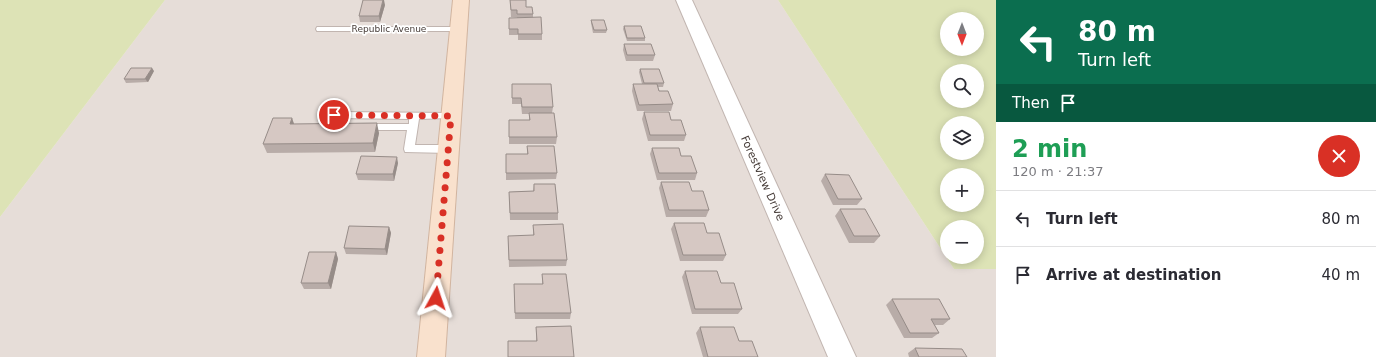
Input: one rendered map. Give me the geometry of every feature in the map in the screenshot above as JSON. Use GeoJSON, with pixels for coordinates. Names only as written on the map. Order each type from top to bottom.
{"type":"FeatureCollection","features":[{"type":"Feature","properties":{"kind":"street"},"geometry":{"type":"LineString","coordinates":[[431,357],[461,0]]}},
{"type":"Feature","properties":{"kind":"street","name":"Forestview Drive"},"geometry":{"type":"LineString","coordinates":[[684,0],[842,357]]}},
{"type":"Feature","properties":{"kind":"lane","name":"Republic Avenue"},"geometry":{"type":"LineString","coordinates":[[320,29],[458,29]]}},
{"type":"Feature","properties":{"kind":"lane"},"geometry":{"type":"LineString","coordinates":[[413,128],[340,126],[335,123],[334,115],[451,116]]}},
{"type":"Feature","properties":{"kind":"lane"},"geometry":{"type":"LineString","coordinates":[[415,116],[409,149],[448,149]]}},
{"type":"Feature","properties":{"kind":"shaded area"},"geometry":{"type":"Polygon","coordinates":[[[165,0],[778,0],[940,248],[940,264],[951,264],[954,269],[996,269],[996,357],[0,357],[0,217],[165,0]]]}},
{"type":"Feature","properties":{"kind":"green space"},"geometry":{"type":"Polygon","coordinates":[[[0,0],[165,0],[0,217],[0,0]]]}},
{"type":"Feature","properties":{"kind":"green space"},"geometry":{"type":"Polygon","coordinates":[[[778,0],[996,0],[996,269],[954,269],[951,264],[984,264],[984,220],[940,220],[940,248],[778,0]]]}},
{"type":"Feature","properties":{"kind":"building"},"geometry":{"type":"Polygon","coordinates":[[[363,0],[383,0],[379,16],[359,16],[363,0]]]}},
{"type":"Feature","properties":{"kind":"building"},"geometry":{"type":"Polygon","coordinates":[[[510,0],[526,0],[526,7],[532,7],[533,14],[517,14],[517,10],[511,10],[510,0]]]}},
{"type":"Feature","properties":{"kind":"building"},"geometry":{"type":"Polygon","coordinates":[[[541,17],[542,34],[518,34],[518,29],[509,29],[509,18],[541,17]]]}},
{"type":"Feature","properties":{"kind":"building"},"geometry":{"type":"Polygon","coordinates":[[[591,20],[604,20],[607,30],[594,30],[591,20]]]}},
{"type":"Feature","properties":{"kind":"building"},"geometry":{"type":"Polygon","coordinates":[[[624,26],[641,26],[645,38],[627,38],[624,26]]]}},
{"type":"Feature","properties":{"kind":"building"},"geometry":{"type":"Polygon","coordinates":[[[624,44],[651,44],[655,55],[627,55],[624,44]]]}},
{"type":"Feature","properties":{"kind":"building"},"geometry":{"type":"Polygon","coordinates":[[[131,68],[152,68],[145,79],[124,79],[131,68]]]}},
{"type":"Feature","properties":{"kind":"building"},"geometry":{"type":"Polygon","coordinates":[[[640,69],[659,69],[664,83],[644,83],[640,69]]]}},
{"type":"Feature","properties":{"kind":"building"},"geometry":{"type":"Polygon","coordinates":[[[512,84],[551,84],[553,107],[522,107],[521,98],[512,98],[512,84]]]}},
{"type":"Feature","properties":{"kind":"building"},"geometry":{"type":"Polygon","coordinates":[[[633,84],[657,84],[659,91],[668,91],[673,104],[639,105],[633,84]]]}},
{"type":"Feature","properties":{"kind":"building"},"geometry":{"type":"Polygon","coordinates":[[[644,112],[669,112],[671,120],[681,120],[686,135],[650,135],[644,112]]]}},
{"type":"Feature","properties":{"kind":"building"},"geometry":{"type":"Polygon","coordinates":[[[529,113],[554,113],[557,137],[509,137],[509,120],[530,120],[529,113]]]}},
{"type":"Feature","properties":{"kind":"building"},"geometry":{"type":"Polygon","coordinates":[[[273,118],[292,118],[290,124],[377,123],[373,143],[263,144],[273,118]]]}},
{"type":"Feature","properties":{"kind":"building"},"geometry":{"type":"Polygon","coordinates":[[[527,146],[554,146],[557,173],[506,173],[506,154],[528,154],[527,146]]]}},
{"type":"Feature","properties":{"kind":"building"},"geometry":{"type":"Polygon","coordinates":[[[652,148],[679,148],[681,156],[691,156],[697,173],[659,173],[652,148]]]}},
{"type":"Feature","properties":{"kind":"building"},"geometry":{"type":"Polygon","coordinates":[[[361,156],[397,157],[393,174],[356,174],[361,156]]]}},
{"type":"Feature","properties":{"kind":"building"},"geometry":{"type":"Polygon","coordinates":[[[825,174],[849,175],[862,199],[838,199],[825,174]]]}},
{"type":"Feature","properties":{"kind":"building"},"geometry":{"type":"Polygon","coordinates":[[[661,182],[689,182],[692,191],[703,191],[709,210],[669,210],[661,182]]]}},
{"type":"Feature","properties":{"kind":"building"},"geometry":{"type":"Polygon","coordinates":[[[534,184],[555,184],[558,213],[510,213],[509,192],[534,191],[534,184]]]}},
{"type":"Feature","properties":{"kind":"building"},"geometry":{"type":"Polygon","coordinates":[[[840,209],[865,209],[880,236],[854,236],[840,209]]]}},
{"type":"Feature","properties":{"kind":"building"},"geometry":{"type":"Polygon","coordinates":[[[674,223],[704,223],[707,233],[719,233],[726,255],[683,255],[674,223]]]}},
{"type":"Feature","properties":{"kind":"building"},"geometry":{"type":"Polygon","coordinates":[[[563,224],[567,260],[509,260],[508,236],[534,235],[533,225],[563,224]]]}},
{"type":"Feature","properties":{"kind":"building"},"geometry":{"type":"Polygon","coordinates":[[[349,226],[389,227],[385,249],[344,248],[349,226]]]}},
{"type":"Feature","properties":{"kind":"building"},"geometry":{"type":"Polygon","coordinates":[[[309,252],[336,252],[328,283],[301,283],[309,252]]]}},
{"type":"Feature","properties":{"kind":"building"},"geometry":{"type":"Polygon","coordinates":[[[685,271],[717,271],[721,283],[734,283],[742,309],[695,309],[685,271]]]}},
{"type":"Feature","properties":{"kind":"building"},"geometry":{"type":"Polygon","coordinates":[[[542,274],[566,274],[571,313],[515,313],[514,284],[543,284],[542,274]]]}},
{"type":"Feature","properties":{"kind":"building"},"geometry":{"type":"Polygon","coordinates":[[[892,299],[939,299],[950,319],[931,319],[939,333],[910,333],[892,299]]]}},
{"type":"Feature","properties":{"kind":"building"},"geometry":{"type":"Polygon","coordinates":[[[571,326],[574,357],[508,357],[508,341],[537,341],[536,327],[571,326]]]}},
{"type":"Feature","properties":{"kind":"building"},"geometry":{"type":"Polygon","coordinates":[[[700,327],[734,327],[739,341],[752,341],[758,357],[708,357],[700,327]]]}},
{"type":"Feature","properties":{"kind":"building"},"geometry":{"type":"Polygon","coordinates":[[[915,348],[962,349],[967,357],[919,357],[915,348]]]}},
{"type":"Feature","properties":{"kind":"route"},"geometry":{"type":"LineString","coordinates":[[334,115],[451,116],[436,298]]}}]}
